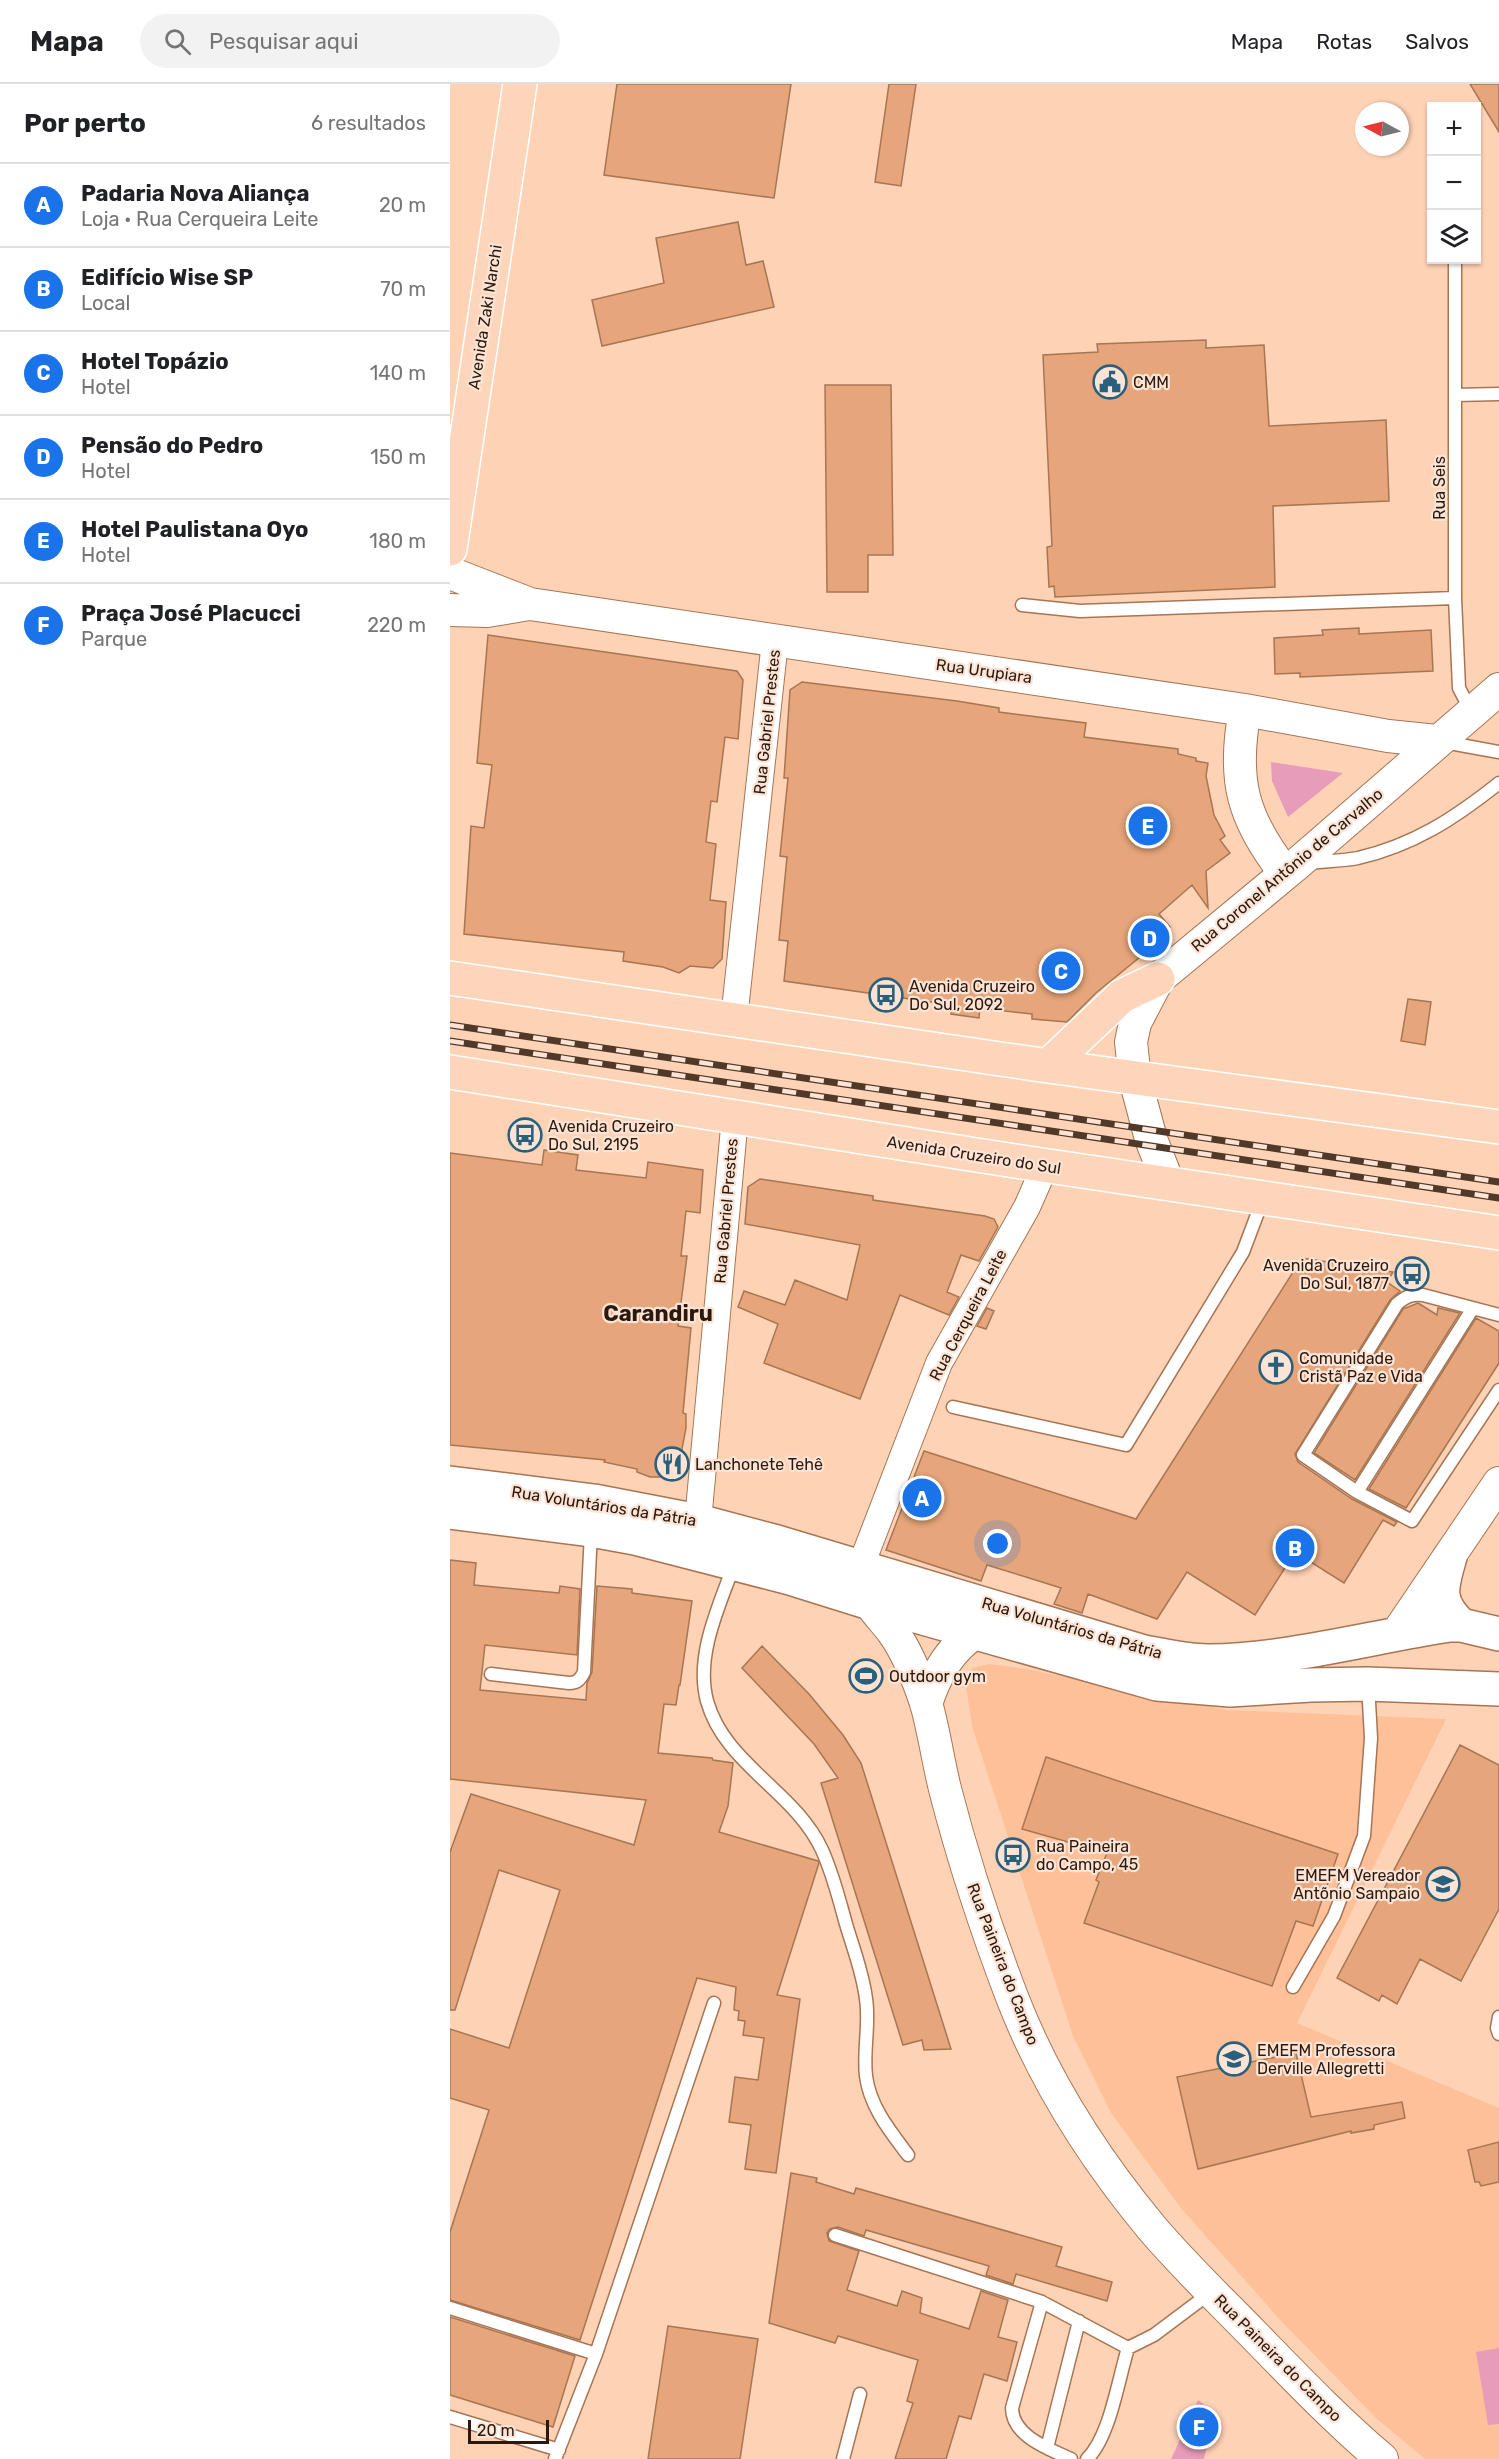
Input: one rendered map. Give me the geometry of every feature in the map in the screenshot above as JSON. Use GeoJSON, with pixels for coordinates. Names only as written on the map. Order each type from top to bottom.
{"type":"FeatureCollection","features":[{"type":"Feature","properties":{"kind":"main road","name":"Avenida Zaki Narchi"},"geometry":{"type":"LineString","coordinates":[[450,552],[520,84]]}},
{"type":"Feature","properties":{"kind":"main road"},"geometry":{"type":"LineString","coordinates":[[450,953],[491,984]]}},
{"type":"Feature","properties":{"kind":"main road"},"geometry":{"type":"LineString","coordinates":[[450,978],[1135,1079],[1499,1127]]}},
{"type":"Feature","properties":{"kind":"main road"},"geometry":{"type":"LineString","coordinates":[[1048,1066],[1122,996],[1158,979]]}},
{"type":"Feature","properties":{"kind":"main road","name":"Avenida Cruzeiro do Sul"},"geometry":{"type":"LineString","coordinates":[[450,1072],[1045,1166],[1499,1233]]}},
{"type":"Feature","properties":{"kind":"main road","name":"Rua Voluntários da Pátria"},"geometry":{"type":"LineString","coordinates":[[450,1483],[498,1503],[591,1530],[638,1524],[698,1521],[777,1542],[1144,1652],[1177,1658],[1207,1661],[1254,1658],[1398,1632],[1461,1625],[1499,1634]]}},
{"type":"Feature","properties":{"kind":"main road","name":"Rua Voluntários da Pátria"},"geometry":{"type":"LineString","coordinates":[[450,1512],[498,1503],[638,1524],[735,1563],[1156,1684],[1230,1690],[1368,1684],[1499,1689]]}},
{"type":"Feature","properties":{"kind":"main road"},"geometry":{"type":"LineString","coordinates":[[1450,1557],[1443,1582],[1442,1597],[1446,1608],[1461,1625]]}},
{"type":"Feature","properties":{"kind":"main road"},"geometry":{"type":"LineString","coordinates":[[1311,1685],[1361,1661],[1384,1646],[1398,1632]]}},
{"type":"Feature","properties":{"kind":"street","name":"Rua Urupiara"},"geometry":{"type":"LineString","coordinates":[[450,552],[530,604]]}},
{"type":"Feature","properties":{"kind":"street","name":"Rua Urupiara"},"geometry":{"type":"LineString","coordinates":[[450,610],[487,611],[530,604],[1245,710],[1388,736],[1437,741]]}},
{"type":"Feature","properties":{"kind":"street","name":"Rua Gabriel Prestes"},"geometry":{"type":"LineString","coordinates":[[734,1019],[775,640]]}},
{"type":"Feature","properties":{"kind":"street","name":"Rua Coronel Antônio de Carvalho"},"geometry":{"type":"LineString","coordinates":[[1169,1185],[1151,1139],[1135,1079],[1131,1042],[1135,1023],[1158,979],[1291,869],[1499,689]]}},
{"type":"Feature","properties":{"kind":"street"},"geometry":{"type":"LineString","coordinates":[[1245,710],[1239,745],[1240,780],[1248,814],[1264,846],[1291,869]]}},
{"type":"Feature","properties":{"kind":"street","name":"Rua Gabriel Prestes"},"geometry":{"type":"LineString","coordinates":[[698,1521],[735,1117]]}},
{"type":"Feature","properties":{"kind":"street","name":"Rua Cerqueira Leite"},"geometry":{"type":"LineString","coordinates":[[860,1568],[939,1363],[1027,1207],[1045,1166]]}},
{"type":"Feature","properties":{"kind":"street"},"geometry":{"type":"LineString","coordinates":[[1398,1632],[1499,1483]]}},
{"type":"Feature","properties":{"kind":"street"},"geometry":{"type":"LineString","coordinates":[[860,1568],[870,1603]]}},
{"type":"Feature","properties":{"kind":"street","name":"Rua Paineira do Campo"},"geometry":{"type":"LineString","coordinates":[[870,1603],[901,1644],[926,1704],[944,1788],[967,1867],[1012,1998],[1040,2061],[1092,2149],[1152,2228],[1211,2292],[1317,2399],[1382,2459]]}},
{"type":"Feature","properties":{"kind":"street"},"geometry":{"type":"LineString","coordinates":[[926,1704],[942,1665],[957,1646],[976,1632]]}},
{"type":"Feature","properties":{"kind":"lane","name":"Rua Seis"},"geometry":{"type":"LineString","coordinates":[[1455,264],[1455,598],[1459,688],[1471,713]]}},
{"type":"Feature","properties":{"kind":"lane"},"geometry":{"type":"LineString","coordinates":[[1455,395],[1499,394]]}},
{"type":"Feature","properties":{"kind":"lane"},"geometry":{"type":"LineString","coordinates":[[1022,605],[1080,611],[1455,598]]}},
{"type":"Feature","properties":{"kind":"lane"},"geometry":{"type":"LineString","coordinates":[[1437,741],[1499,752]]}},
{"type":"Feature","properties":{"kind":"lane"},"geometry":{"type":"LineString","coordinates":[[1291,869],[1357,858],[1398,846],[1441,826],[1499,783]]}},
{"type":"Feature","properties":{"kind":"lane"},"geometry":{"type":"LineString","coordinates":[[953,1407],[1126,1445],[1243,1252],[1264,1198]]}},
{"type":"Feature","properties":{"kind":"lane"},"geometry":{"type":"LineString","coordinates":[[1499,1315],[1414,1294],[1405,1297],[1397,1304],[1303,1455],[1357,1492],[1412,1521],[1499,1390]]}},
{"type":"Feature","properties":{"kind":"lane"},"geometry":{"type":"LineString","coordinates":[[1357,1492],[1473,1308]]}},
{"type":"Feature","properties":{"kind":"lane"},"geometry":{"type":"LineString","coordinates":[[491,1674],[569,1683],[575,1683],[580,1679],[584,1672],[591,1530]]}},
{"type":"Feature","properties":{"kind":"lane"},"geometry":{"type":"LineString","coordinates":[[735,1563],[713,1625],[703,1667],[707,1700],[719,1729],[735,1752],[794,1807],[812,1831],[823,1851],[832,1874],[866,1997],[866,2076],[871,2097],[881,2118],[908,2156]]}},
{"type":"Feature","properties":{"kind":"lane"},"geometry":{"type":"LineString","coordinates":[[1293,1988],[1334,1916],[1364,1836],[1371,1738],[1368,1684]]}},
{"type":"Feature","properties":{"kind":"lane"},"geometry":{"type":"LineString","coordinates":[[450,2417],[557,2455],[596,2354],[714,2003]]}},
{"type":"Feature","properties":{"kind":"lane"},"geometry":{"type":"LineString","coordinates":[[1499,2017],[1497,2028],[1499,2034]]}},
{"type":"Feature","properties":{"kind":"lane"},"geometry":{"type":"LineString","coordinates":[[835,2235],[1042,2302],[1128,2348]]}},
{"type":"Feature","properties":{"kind":"lane"},"geometry":{"type":"LineString","coordinates":[[1087,2459],[1103,2436],[1128,2348],[1154,2335],[1211,2292]]}},
{"type":"Feature","properties":{"kind":"lane"},"geometry":{"type":"LineString","coordinates":[[1042,2302],[1012,2415],[1018,2429],[1047,2448],[1071,2459]]}},
{"type":"Feature","properties":{"kind":"lane"},"geometry":{"type":"LineString","coordinates":[[450,2308],[596,2354]]}},
{"type":"Feature","properties":{"kind":"lane"},"geometry":{"type":"LineString","coordinates":[[1047,2448],[1079,2321]]}},
{"type":"Feature","properties":{"kind":"lane"},"geometry":{"type":"LineString","coordinates":[[843,2459],[860,2394]]}},
{"type":"Feature","properties":{"kind":"shaded area"},"geometry":{"type":"Polygon","coordinates":[[[1271,762],[1343,773],[1288,817],[1272,781],[1271,762]]]}},
{"type":"Feature","properties":{"kind":"shaded area","name":"EMEFM Professora Derville Allegretti"},"geometry":{"type":"Polygon","coordinates":[[[990,1664],[1027,1669],[1227,1710],[1446,1719],[1297,2023],[1499,2108],[1499,2459],[1425,2459],[1377,2419],[1282,2322],[1181,2208],[1111,2113],[1073,2036],[972,1726],[966,1686],[972,1668],[990,1664]]]}},
{"type":"Feature","properties":{"kind":"shaded area"},"geometry":{"type":"Polygon","coordinates":[[[1499,2348],[1499,2424],[1488,2425],[1476,2352],[1499,2348]]]}},
{"type":"Feature","properties":{"kind":"shaded area"},"geometry":{"type":"Polygon","coordinates":[[[1198,2400],[1214,2412],[1204,2459],[1171,2459],[1198,2400]]]}},
{"type":"Feature","properties":{"kind":"building"},"geometry":{"type":"Polygon","coordinates":[[[617,84],[791,84],[774,198],[604,175],[617,84]]]}},
{"type":"Feature","properties":{"kind":"building"},"geometry":{"type":"Polygon","coordinates":[[[889,84],[916,84],[901,186],[875,182],[889,84]]]}},
{"type":"Feature","properties":{"kind":"building"},"geometry":{"type":"Polygon","coordinates":[[[1470,84],[1499,84],[1499,132],[1481,102],[1470,84]]]}},
{"type":"Feature","properties":{"kind":"building"},"geometry":{"type":"Polygon","coordinates":[[[738,222],[746,265],[763,261],[774,307],[602,346],[592,300],[664,283],[656,238],[738,222]]]}},
{"type":"Feature","properties":{"kind":"building"},"geometry":{"type":"Polygon","coordinates":[[[1206,340],[1206,348],[1264,345],[1269,426],[1386,420],[1389,501],[1273,506],[1275,587],[1055,597],[1054,586],[1049,587],[1047,547],[1052,546],[1043,355],[1098,352],[1097,344],[1206,340]]]}},
{"type":"Feature","properties":{"kind":"building"},"geometry":{"type":"Polygon","coordinates":[[[825,385],[891,385],[893,555],[868,555],[868,592],[827,592],[825,385]]]}},
{"type":"Feature","properties":{"kind":"building"},"geometry":{"type":"Polygon","coordinates":[[[1359,628],[1359,634],[1431,630],[1433,671],[1300,677],[1300,673],[1275,674],[1274,638],[1323,635],[1322,630],[1359,628]]]}},
{"type":"Feature","properties":{"kind":"building"},"geometry":{"type":"Polygon","coordinates":[[[488,635],[737,671],[743,680],[738,739],[725,737],[717,802],[711,801],[706,842],[716,844],[710,900],[726,902],[722,959],[713,968],[690,966],[679,973],[663,967],[623,961],[624,952],[464,934],[471,826],[484,828],[492,765],[477,763],[488,635]]]}},
{"type":"Feature","properties":{"kind":"building"},"geometry":{"type":"Polygon","coordinates":[[[802,682],[957,701],[999,708],[999,712],[1086,723],[1084,737],[1178,749],[1178,754],[1208,763],[1206,776],[1214,815],[1225,836],[1220,840],[1230,853],[1206,871],[1208,908],[1192,885],[1159,914],[1170,927],[1144,949],[1146,952],[1096,993],[1067,1022],[1032,1019],[1032,1014],[980,1008],[979,1018],[951,1014],[952,1005],[784,981],[788,941],[779,940],[787,857],[780,856],[788,778],[784,778],[790,690],[802,682]]]}},
{"type":"Feature","properties":{"kind":"building"},"geometry":{"type":"Polygon","coordinates":[[[1408,999],[1431,1002],[1425,1045],[1401,1041],[1408,999]]]}},
{"type":"Feature","properties":{"kind":"building"},"geometry":{"type":"Polygon","coordinates":[[[544,1150],[578,1155],[576,1170],[646,1178],[648,1162],[703,1170],[700,1213],[686,1211],[681,1256],[687,1256],[678,1326],[691,1328],[683,1413],[686,1414],[686,1428],[678,1470],[666,1477],[650,1477],[637,1472],[637,1469],[604,1462],[605,1460],[450,1445],[450,1153],[542,1165],[544,1150]]]}},
{"type":"Feature","properties":{"kind":"building"},"geometry":{"type":"Polygon","coordinates":[[[760,1179],[873,1196],[873,1200],[985,1216],[994,1219],[998,1227],[979,1261],[961,1255],[947,1292],[959,1297],[949,1315],[900,1295],[860,1399],[764,1363],[778,1324],[738,1307],[744,1291],[785,1305],[795,1280],[847,1300],[860,1245],[745,1224],[748,1187],[760,1179]]]}},
{"type":"Feature","properties":{"kind":"building"},"geometry":{"type":"Polygon","coordinates":[[[1302,1258],[1393,1272],[1387,1282],[1400,1291],[1390,1300],[1295,1454],[1298,1462],[1352,1499],[1397,1522],[1394,1526],[1383,1520],[1344,1583],[1295,1552],[1255,1615],[1187,1572],[1157,1619],[1088,1594],[1082,1613],[1054,1604],[1061,1588],[987,1565],[981,1581],[886,1550],[924,1451],[1136,1519],[1302,1258]]]}},
{"type":"Feature","properties":{"kind":"building"},"geometry":{"type":"Polygon","coordinates":[[[1418,1303],[1437,1315],[1438,1308],[1460,1313],[1355,1480],[1314,1453],[1403,1309],[1418,1303]]]}},
{"type":"Feature","properties":{"kind":"building"},"geometry":{"type":"Polygon","coordinates":[[[987,1308],[994,1311],[986,1329],[977,1326],[987,1308]]]}},
{"type":"Feature","properties":{"kind":"building"},"geometry":{"type":"Polygon","coordinates":[[[1476,1318],[1499,1331],[1499,1363],[1406,1508],[1369,1489],[1476,1318]]]}},
{"type":"Feature","properties":{"kind":"building"},"geometry":{"type":"Polygon","coordinates":[[[450,1560],[476,1563],[474,1585],[559,1593],[560,1586],[580,1589],[577,1655],[485,1645],[480,1690],[586,1700],[587,1683],[592,1672],[597,1586],[632,1589],[632,1593],[692,1601],[676,1705],[664,1704],[658,1753],[712,1758],[733,1763],[728,1806],[719,1832],[819,1863],[777,1995],[800,1999],[776,2173],[745,2169],[751,2125],[729,2122],[735,2077],[758,2080],[764,2038],[743,2035],[745,2021],[738,2020],[739,2011],[734,2010],[736,1987],[697,1978],[580,2340],[450,2300],[450,2232],[489,2110],[450,2098],[450,2029],[509,2048],[560,1890],[499,1870],[455,2010],[450,2010],[450,1852],[471,1794],[634,1845],[646,1800],[450,1779],[450,1560]]]}},
{"type":"Feature","properties":{"kind":"building"},"geometry":{"type":"Polygon","coordinates":[[[762,1646],[809,1694],[843,1735],[861,1763],[951,2049],[924,2050],[922,2040],[903,2045],[821,1783],[838,1778],[814,1744],[742,1668],[762,1646]]]}},
{"type":"Feature","properties":{"kind":"building","name":"EMEFM Vereador Antõnio Sampaio"},"geometry":{"type":"Polygon","coordinates":[[[1460,1745],[1499,1765],[1499,1909],[1461,1981],[1420,1959],[1397,2004],[1382,1995],[1379,2001],[1337,1978],[1460,1745]]]}},
{"type":"Feature","properties":{"kind":"building"},"geometry":{"type":"Polygon","coordinates":[[[1046,1757],[1338,1854],[1313,1926],[1296,1921],[1272,1986],[1084,1923],[1099,1882],[1096,1880],[1107,1853],[1022,1829],[1046,1757]]]}},
{"type":"Feature","properties":{"kind":"building"},"geometry":{"type":"Polygon","coordinates":[[[1296,2053],[1311,2117],[1402,2102],[1405,2118],[1374,2125],[1374,2129],[1351,2133],[1351,2131],[1198,2169],[1177,2077],[1296,2053]]]}},
{"type":"Feature","properties":{"kind":"building"},"geometry":{"type":"Polygon","coordinates":[[[1499,2142],[1499,2182],[1481,2186],[1479,2182],[1475,2182],[1468,2150],[1499,2142]]]}},
{"type":"Feature","properties":{"kind":"building"},"geometry":{"type":"Polygon","coordinates":[[[791,2173],[817,2178],[816,2182],[854,2194],[856,2188],[1062,2247],[1056,2266],[1112,2282],[1107,2301],[1016,2274],[1013,2284],[986,2275],[989,2266],[866,2230],[864,2236],[838,2227],[830,2229],[827,2233],[829,2241],[859,2251],[847,2290],[897,2306],[902,2291],[922,2298],[920,2313],[969,2329],[981,2291],[1008,2300],[998,2337],[1017,2342],[1007,2381],[984,2374],[971,2419],[959,2416],[946,2459],[895,2459],[913,2403],[907,2401],[918,2360],[838,2336],[835,2343],[769,2323],[791,2173]]]}},
{"type":"Feature","properties":{"kind":"building"},"geometry":{"type":"Polygon","coordinates":[[[450,2317],[575,2356],[553,2427],[450,2395],[450,2317]]]}},
{"type":"Feature","properties":{"kind":"building"},"geometry":{"type":"Polygon","coordinates":[[[668,2326],[758,2339],[740,2459],[648,2459],[668,2326]]]}},
{"type":"Feature","properties":{"kind":"railway"},"geometry":{"type":"LineString","coordinates":[[450,1025],[1499,1182]]}},
{"type":"Feature","properties":{"kind":"railway"},"geometry":{"type":"LineString","coordinates":[[450,1041],[1499,1198]]}},
{"type":"Feature","properties":{"kind":"place","name":"CMM"},"geometry":{"type":"Point","coordinates":[1110,382]}},
{"type":"Feature","properties":{"kind":"place","name":"Hotel Paulistana Oyo"},"geometry":{"type":"Point","coordinates":[1148,826]}},
{"type":"Feature","properties":{"kind":"place","name":"Pensão do Pedro"},"geometry":{"type":"Point","coordinates":[1150,938]}},
{"type":"Feature","properties":{"kind":"place","name":"Hotel Topázio"},"geometry":{"type":"Point","coordinates":[1061,971]}},
{"type":"Feature","properties":{"kind":"place","name":"Avenida Cruzeiro Do Sul, 2092"},"geometry":{"type":"Point","coordinates":[886,995]}},
{"type":"Feature","properties":{"kind":"place","name":"Avenida Cruzeiro Do Sul, 2195"},"geometry":{"type":"Point","coordinates":[525,1135]}},
{"type":"Feature","properties":{"kind":"place","name":"Avenida Cruzeiro Do Sul, 1877"},"geometry":{"type":"Point","coordinates":[1412,1274]}},
{"type":"Feature","properties":{"kind":"place","name":"Comunidade Cristã Paz e Vida"},"geometry":{"type":"Point","coordinates":[1276,1367]}},
{"type":"Feature","properties":{"kind":"place","name":"Lanchonete Tehê"},"geometry":{"type":"Point","coordinates":[672,1464]}},
{"type":"Feature","properties":{"kind":"place","name":"Padaria Nova Aliança"},"geometry":{"type":"Point","coordinates":[922,1498]}},
{"type":"Feature","properties":{"kind":"place","name":"Edifício Wise SP"},"geometry":{"type":"Point","coordinates":[1295,1548]}},
{"type":"Feature","properties":{"kind":"place","name":"Outdoor gym"},"geometry":{"type":"Point","coordinates":[866,1676]}},
{"type":"Feature","properties":{"kind":"place","name":"Rua Paineira do Campo, 45"},"geometry":{"type":"Point","coordinates":[1013,1855]}},
{"type":"Feature","properties":{"kind":"place","name":"EMEFM Vereador Antõnio Sampaio"},"geometry":{"type":"Point","coordinates":[1443,1884]}},
{"type":"Feature","properties":{"kind":"place","name":"EMEFM Professora Derville Allegretti"},"geometry":{"type":"Point","coordinates":[1234,2059]}},
{"type":"Feature","properties":{"kind":"place","name":"Praça José Placucci"},"geometry":{"type":"Point","coordinates":[1199,2427]}},
{"type":"Feature","properties":{"kind":"district","name":"Carandiru"},"geometry":{"type":"Point","coordinates":[658,1313]}}]}
